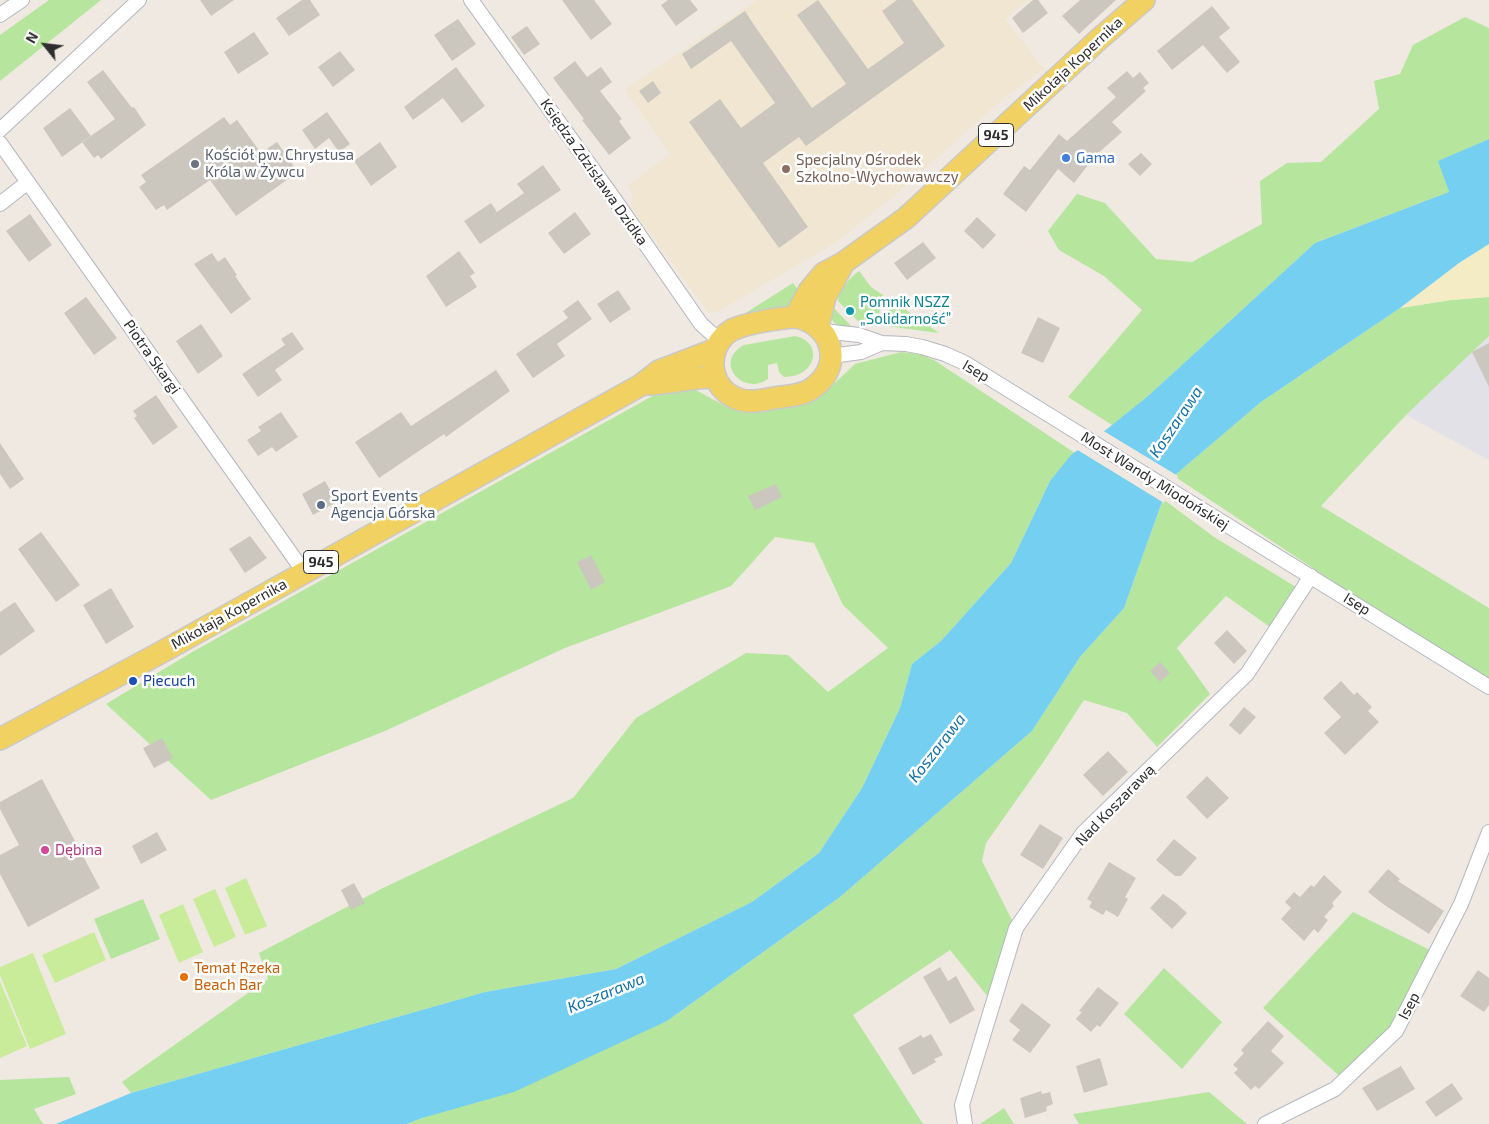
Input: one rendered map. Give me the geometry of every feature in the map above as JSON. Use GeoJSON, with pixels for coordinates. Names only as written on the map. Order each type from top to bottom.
{"type":"FeatureCollection","features":[{"type":"Feature","properties":{"kind":"main road","name":"Mikołaja Kopernika"},"geometry":{"type":"LineString","coordinates":[[795,317],[803,300],[824,273],[843,264],[906,218],[1144,0]]}},
{"type":"Feature","properties":{"kind":"main road","name":"Mikołaja Kopernika"},"geometry":{"type":"LineString","coordinates":[[820,329],[828,291],[843,264]]}},
{"type":"Feature","properties":{"kind":"main road","name":"945"},"geometry":{"type":"LineString","coordinates":[[717,346],[725,335],[738,328],[795,317]]}},
{"type":"Feature","properties":{"kind":"main road"},"geometry":{"type":"LineString","coordinates":[[717,346],[712,365],[715,377],[726,393],[738,400],[754,401],[800,394],[814,388],[825,375],[831,356],[830,345],[820,329],[806,319],[795,317]]}},
{"type":"Feature","properties":{"kind":"main road","name":"Mikołaja Kopernika"},"geometry":{"type":"LineString","coordinates":[[0,739],[641,385],[660,371],[717,346]]}},
{"type":"Feature","properties":{"kind":"main road","name":"Mikołaja Kopernika"},"geometry":{"type":"LineString","coordinates":[[641,385],[664,384],[689,378],[715,377]]}},
{"type":"Feature","properties":{"kind":"street"},"geometry":{"type":"LineString","coordinates":[[0,15],[22,0]]}},
{"type":"Feature","properties":{"kind":"street"},"geometry":{"type":"LineString","coordinates":[[0,130],[139,0]]}},
{"type":"Feature","properties":{"kind":"street","name":"Księdza Zdzisława Dzidka"},"geometry":{"type":"LineString","coordinates":[[471,0],[717,346]]}},
{"type":"Feature","properties":{"kind":"street","name":"Piotra Skargi"},"geometry":{"type":"LineString","coordinates":[[0,143],[304,572]]}},
{"type":"Feature","properties":{"kind":"street"},"geometry":{"type":"LineString","coordinates":[[0,204],[28,182]]}},
{"type":"Feature","properties":{"kind":"street","name":"Isep"},"geometry":{"type":"LineString","coordinates":[[820,329],[859,335],[882,343],[914,345],[945,354],[977,370],[1060,423]]}},
{"type":"Feature","properties":{"kind":"street","name":"Isep"},"geometry":{"type":"LineString","coordinates":[[831,356],[861,352],[882,343]]}},
{"type":"Feature","properties":{"kind":"street","name":"Most Wandy Miodońskiej"},"geometry":{"type":"LineString","coordinates":[[1060,423],[1249,539]]}},
{"type":"Feature","properties":{"kind":"street","name":"Isep"},"geometry":{"type":"LineString","coordinates":[[1249,539],[1489,687]]}},
{"type":"Feature","properties":{"kind":"street","name":"Nad Koszarawą"},"geometry":{"type":"LineString","coordinates":[[965,1124],[962,1105],[1016,928],[1083,833],[1248,674],[1311,576]]}},
{"type":"Feature","properties":{"kind":"street","name":"Isep"},"geometry":{"type":"LineString","coordinates":[[1265,1124],[1335,1088],[1396,1031],[1461,904],[1489,832]]}},
{"type":"Feature","properties":{"kind":"shaded area","name":"Specjalny Ośrodek Szkolno-Wychowawczy"},"geometry":{"type":"Polygon","coordinates":[[[757,0],[1028,0],[1005,19],[1044,69],[1003,99],[901,190],[838,241],[719,311],[709,313],[630,206],[633,196],[628,185],[670,154],[625,90],[757,0]]]}},
{"type":"Feature","properties":{"kind":"shaded area"},"geometry":{"type":"Polygon","coordinates":[[[1489,336],[1489,460],[1406,415],[1489,336]]]}},
{"type":"Feature","properties":{"kind":"green space"},"geometry":{"type":"Polygon","coordinates":[[[49,0],[101,0],[0,81],[0,35],[49,0]]]}},
{"type":"Feature","properties":{"kind":"green space"},"geometry":{"type":"Polygon","coordinates":[[[1465,17],[1489,28],[1489,139],[1439,161],[1449,192],[1315,243],[1148,396],[1112,425],[1068,397],[1142,310],[1104,276],[1059,250],[1048,231],[1077,194],[1105,203],[1156,259],[1192,262],[1262,224],[1260,181],[1287,163],[1321,162],[1379,109],[1374,81],[1400,74],[1413,45],[1465,17]]]}},
{"type":"Feature","properties":{"kind":"green space"},"geometry":{"type":"Polygon","coordinates":[[[859,271],[871,287],[883,295],[877,325],[861,324],[838,301],[840,293],[846,284],[859,271]]]}},
{"type":"Feature","properties":{"kind":"green space"},"geometry":{"type":"Polygon","coordinates":[[[793,283],[801,294],[790,306],[785,309],[733,321],[793,283]]]}},
{"type":"Feature","properties":{"kind":"green space"},"geometry":{"type":"Polygon","coordinates":[[[1489,297],[1489,336],[1406,415],[1321,506],[1489,608],[1489,685],[1174,476],[1261,402],[1400,308],[1451,300],[1489,297]]]}},
{"type":"Feature","properties":{"kind":"green space"},"geometry":{"type":"Polygon","coordinates":[[[893,301],[939,333],[886,326],[888,312],[893,301]]]}},
{"type":"Feature","properties":{"kind":"green space"},"geometry":{"type":"Polygon","coordinates":[[[831,305],[853,328],[842,327],[832,320],[831,305]]]}},
{"type":"Feature","properties":{"kind":"green space"},"geometry":{"type":"Polygon","coordinates":[[[795,336],[804,339],[813,351],[810,365],[804,371],[784,377],[779,372],[777,363],[768,365],[768,379],[749,384],[735,375],[731,368],[731,360],[735,352],[744,345],[795,336]]]}},
{"type":"Feature","properties":{"kind":"green space"},"geometry":{"type":"Polygon","coordinates":[[[901,352],[919,354],[934,360],[1075,453],[1050,481],[1011,563],[941,641],[912,664],[900,708],[862,788],[819,853],[752,902],[616,969],[485,992],[131,1093],[122,1082],[268,979],[259,953],[383,888],[573,798],[636,718],[746,653],[788,655],[828,692],[888,648],[843,605],[814,543],[775,537],[731,586],[565,648],[385,731],[211,800],[106,704],[194,651],[656,394],[694,389],[725,406],[737,410],[803,400],[824,393],[855,364],[901,352]]]}},
{"type":"Feature","properties":{"kind":"green space"},"geometry":{"type":"Polygon","coordinates":[[[1163,499],[1214,537],[1296,587],[1270,627],[1226,596],[1177,648],[1210,694],[1157,747],[1127,713],[1084,700],[986,843],[982,861],[1016,928],[993,1003],[950,950],[853,1015],[923,1124],[407,1124],[667,1021],[840,897],[1032,731],[1080,657],[1124,608],[1163,499]]]}},
{"type":"Feature","properties":{"kind":"green space"},"geometry":{"type":"Polygon","coordinates":[[[246,878],[267,926],[245,935],[225,888],[246,878]]]}},
{"type":"Feature","properties":{"kind":"green space"},"geometry":{"type":"Polygon","coordinates":[[[215,889],[236,937],[214,947],[193,899],[215,889]]]}},
{"type":"Feature","properties":{"kind":"green space"},"geometry":{"type":"Polygon","coordinates":[[[143,899],[160,939],[111,959],[94,919],[143,899]]]}},
{"type":"Feature","properties":{"kind":"green space"},"geometry":{"type":"Polygon","coordinates":[[[183,904],[203,952],[179,963],[159,915],[183,904]]]}},
{"type":"Feature","properties":{"kind":"green space"},"geometry":{"type":"Polygon","coordinates":[[[1353,912],[1436,953],[1396,1031],[1344,1080],[1263,1008],[1353,912]]]}},
{"type":"Feature","properties":{"kind":"green space"},"geometry":{"type":"Polygon","coordinates":[[[94,932],[106,960],[55,983],[42,955],[94,932]]]}},
{"type":"Feature","properties":{"kind":"green space"},"geometry":{"type":"Polygon","coordinates":[[[33,953],[66,1034],[30,1049],[0,975],[0,967],[33,953]]]}},
{"type":"Feature","properties":{"kind":"green space"},"geometry":{"type":"Polygon","coordinates":[[[1164,968],[1222,1022],[1182,1069],[1124,1014],[1164,968]]]}},
{"type":"Feature","properties":{"kind":"green space"},"geometry":{"type":"Polygon","coordinates":[[[0,981],[27,1046],[0,1058],[0,981]]]}},
{"type":"Feature","properties":{"kind":"green space"},"geometry":{"type":"Polygon","coordinates":[[[69,1077],[76,1094],[34,1109],[43,1124],[0,1124],[0,1080],[69,1077]]]}},
{"type":"Feature","properties":{"kind":"green space"},"geometry":{"type":"Polygon","coordinates":[[[1209,1092],[1247,1124],[1079,1124],[1073,1114],[1209,1092]]]}},
{"type":"Feature","properties":{"kind":"green space"},"geometry":{"type":"Polygon","coordinates":[[[1004,1108],[1014,1124],[980,1124],[1004,1108]]]}},
{"type":"Feature","properties":{"kind":"sand"},"geometry":{"type":"Polygon","coordinates":[[[1489,244],[1489,297],[1451,300],[1400,308],[1459,263],[1489,244]]]}},
{"type":"Feature","properties":{"kind":"water","name":"Koszarawa"},"geometry":{"type":"Polygon","coordinates":[[[1489,139],[1489,244],[1459,263],[1400,308],[1261,402],[1174,476],[1163,499],[1124,608],[1080,657],[1032,731],[840,897],[667,1021],[514,1092],[407,1124],[56,1124],[131,1093],[485,992],[616,969],[752,902],[819,853],[862,788],[900,708],[912,664],[941,641],[1011,563],[1050,481],[1071,455],[1148,396],[1315,243],[1449,192],[1438,161],[1489,139]]]}},
{"type":"Feature","properties":{"kind":"pier"},"geometry":{"type":"Polygon","coordinates":[[[1102,430],[1178,476],[1164,503],[1076,449],[1102,430]]]}},
{"type":"Feature","properties":{"kind":"building"},"geometry":{"type":"Polygon","coordinates":[[[200,0],[234,0],[211,16],[200,0]]]}},
{"type":"Feature","properties":{"kind":"building"},"geometry":{"type":"Polygon","coordinates":[[[302,0],[310,0],[320,15],[289,36],[276,18],[302,0]]]}},
{"type":"Feature","properties":{"kind":"building"},"geometry":{"type":"Polygon","coordinates":[[[562,0],[594,0],[612,24],[591,40],[562,0]]]}},
{"type":"Feature","properties":{"kind":"building"},"geometry":{"type":"Polygon","coordinates":[[[668,0],[690,0],[698,10],[676,26],[661,5],[668,0]]]}},
{"type":"Feature","properties":{"kind":"building"},"geometry":{"type":"Polygon","coordinates":[[[818,0],[868,69],[904,43],[882,11],[897,0],[912,0],[945,46],[806,146],[799,137],[763,163],[808,227],[779,248],[689,122],[720,99],[741,128],[775,103],[731,41],[691,69],[682,54],[745,11],[812,108],[846,84],[797,15],[818,0]]]}},
{"type":"Feature","properties":{"kind":"building"},"geometry":{"type":"Polygon","coordinates":[[[1033,0],[1038,0],[1048,13],[1023,33],[1012,18],[1033,0]]]}},
{"type":"Feature","properties":{"kind":"building"},"geometry":{"type":"Polygon","coordinates":[[[1080,0],[1116,0],[1079,34],[1062,16],[1080,0]]]}},
{"type":"Feature","properties":{"kind":"building"},"geometry":{"type":"Polygon","coordinates":[[[1212,6],[1230,28],[1219,37],[1240,62],[1227,73],[1203,45],[1172,70],[1157,51],[1212,6]]]}},
{"type":"Feature","properties":{"kind":"building"},"geometry":{"type":"Polygon","coordinates":[[[458,19],[476,44],[452,61],[434,35],[458,19]]]}},
{"type":"Feature","properties":{"kind":"building"},"geometry":{"type":"Polygon","coordinates":[[[527,26],[540,44],[524,55],[511,37],[527,26]]]}},
{"type":"Feature","properties":{"kind":"building"},"geometry":{"type":"Polygon","coordinates":[[[254,32],[269,54],[238,74],[224,52],[254,32]]]}},
{"type":"Feature","properties":{"kind":"building"},"geometry":{"type":"Polygon","coordinates":[[[340,51],[355,70],[333,87],[318,67],[340,51]]]}},
{"type":"Feature","properties":{"kind":"building"},"geometry":{"type":"Polygon","coordinates":[[[575,61],[587,77],[601,67],[612,82],[600,91],[622,119],[619,121],[631,138],[609,155],[553,78],[575,61]]]}},
{"type":"Feature","properties":{"kind":"building"},"geometry":{"type":"Polygon","coordinates":[[[456,67],[485,106],[462,123],[443,98],[413,120],[404,107],[456,67]]]}},
{"type":"Feature","properties":{"kind":"building"},"geometry":{"type":"Polygon","coordinates":[[[103,70],[132,108],[134,107],[146,125],[101,159],[98,155],[94,158],[82,142],[115,119],[87,82],[103,70]]]}},
{"type":"Feature","properties":{"kind":"building"},"geometry":{"type":"Polygon","coordinates":[[[1127,71],[1133,78],[1140,72],[1149,83],[1143,88],[1146,91],[1112,122],[1122,132],[1095,156],[1074,183],[1058,169],[1026,212],[1003,194],[1024,166],[1030,170],[1059,134],[1067,141],[1116,97],[1107,88],[1127,71]]]}},
{"type":"Feature","properties":{"kind":"building"},"geometry":{"type":"Polygon","coordinates":[[[653,81],[661,93],[648,103],[639,91],[653,81]]]}},
{"type":"Feature","properties":{"kind":"building"},"geometry":{"type":"Polygon","coordinates":[[[70,108],[91,136],[62,157],[43,128],[70,108]]]}},
{"type":"Feature","properties":{"kind":"building"},"geometry":{"type":"Polygon","coordinates":[[[327,112],[350,144],[339,152],[329,138],[315,149],[302,130],[327,112]]]}},
{"type":"Feature","properties":{"kind":"building"},"geometry":{"type":"Polygon","coordinates":[[[224,117],[230,125],[237,120],[261,153],[277,142],[298,172],[236,216],[210,180],[167,210],[164,205],[156,210],[139,187],[146,182],[141,175],[224,117]]]}},
{"type":"Feature","properties":{"kind":"building"},"geometry":{"type":"Polygon","coordinates":[[[380,142],[397,167],[371,186],[354,161],[380,142]]]}},
{"type":"Feature","properties":{"kind":"building"},"geometry":{"type":"Polygon","coordinates":[[[1141,153],[1152,164],[1140,176],[1128,164],[1141,153]]]}},
{"type":"Feature","properties":{"kind":"building"},"geometry":{"type":"Polygon","coordinates":[[[543,165],[561,190],[480,244],[464,221],[491,203],[497,212],[524,193],[517,184],[543,165]]]}},
{"type":"Feature","properties":{"kind":"building"},"geometry":{"type":"Polygon","coordinates":[[[575,212],[591,234],[564,254],[548,233],[575,212]]]}},
{"type":"Feature","properties":{"kind":"building"},"geometry":{"type":"Polygon","coordinates":[[[30,214],[52,245],[29,262],[6,231],[30,214]]]}},
{"type":"Feature","properties":{"kind":"building"},"geometry":{"type":"Polygon","coordinates":[[[977,217],[996,235],[983,249],[964,231],[977,217]]]}},
{"type":"Feature","properties":{"kind":"building"},"geometry":{"type":"Polygon","coordinates":[[[923,242],[936,258],[907,280],[894,263],[923,242]]]}},
{"type":"Feature","properties":{"kind":"building"},"geometry":{"type":"Polygon","coordinates":[[[459,251],[475,273],[470,276],[477,287],[446,307],[426,276],[459,251]]]}},
{"type":"Feature","properties":{"kind":"building"},"geometry":{"type":"Polygon","coordinates":[[[212,253],[218,262],[225,257],[251,299],[231,314],[194,264],[212,253]]]}},
{"type":"Feature","properties":{"kind":"building"},"geometry":{"type":"Polygon","coordinates":[[[618,290],[631,309],[610,323],[597,304],[618,290]]]}},
{"type":"Feature","properties":{"kind":"building"},"geometry":{"type":"Polygon","coordinates":[[[86,297],[117,338],[94,355],[64,313],[86,297]]]}},
{"type":"Feature","properties":{"kind":"building"},"geometry":{"type":"Polygon","coordinates":[[[578,300],[592,319],[557,344],[565,356],[533,378],[516,354],[568,318],[563,311],[578,300]]]}},
{"type":"Feature","properties":{"kind":"building"},"geometry":{"type":"Polygon","coordinates":[[[1038,317],[1060,328],[1043,363],[1021,353],[1038,317]]]}},
{"type":"Feature","properties":{"kind":"building"},"geometry":{"type":"Polygon","coordinates":[[[201,324],[223,356],[198,374],[176,341],[201,324]]]}},
{"type":"Feature","properties":{"kind":"building"},"geometry":{"type":"Polygon","coordinates":[[[292,332],[304,349],[275,370],[282,380],[258,397],[242,374],[285,345],[281,339],[292,332]]]}},
{"type":"Feature","properties":{"kind":"building"},"geometry":{"type":"Polygon","coordinates":[[[1489,343],[1489,387],[1472,352],[1489,343]]]}},
{"type":"Feature","properties":{"kind":"building"},"geometry":{"type":"Polygon","coordinates":[[[496,370],[510,391],[446,437],[444,434],[379,478],[355,442],[401,412],[411,426],[496,370]]]}},
{"type":"Feature","properties":{"kind":"building"},"geometry":{"type":"Polygon","coordinates":[[[156,395],[178,427],[153,445],[134,418],[137,416],[133,411],[156,395]]]}},
{"type":"Feature","properties":{"kind":"building"},"geometry":{"type":"Polygon","coordinates":[[[281,412],[298,437],[276,452],[272,447],[258,456],[247,440],[261,431],[258,427],[281,412]]]}},
{"type":"Feature","properties":{"kind":"building"},"geometry":{"type":"Polygon","coordinates":[[[0,443],[24,479],[10,489],[0,474],[0,443]]]}},
{"type":"Feature","properties":{"kind":"building"},"geometry":{"type":"Polygon","coordinates":[[[325,481],[337,502],[313,515],[302,494],[325,481]]]}},
{"type":"Feature","properties":{"kind":"building"},"geometry":{"type":"Polygon","coordinates":[[[776,484],[782,497],[755,510],[748,496],[776,484]]]}},
{"type":"Feature","properties":{"kind":"building"},"geometry":{"type":"Polygon","coordinates":[[[41,532],[80,585],[56,602],[18,549],[41,532]]]}},
{"type":"Feature","properties":{"kind":"building"},"geometry":{"type":"Polygon","coordinates":[[[250,536],[267,558],[245,573],[229,549],[250,536]]]}},
{"type":"Feature","properties":{"kind":"building"},"geometry":{"type":"Polygon","coordinates":[[[591,555],[605,582],[591,590],[577,562],[591,555]]]}},
{"type":"Feature","properties":{"kind":"building"},"geometry":{"type":"Polygon","coordinates":[[[111,588],[134,627],[106,644],[83,605],[111,588]]]}},
{"type":"Feature","properties":{"kind":"building"},"geometry":{"type":"Polygon","coordinates":[[[15,602],[35,631],[0,656],[0,612],[15,602]]]}},
{"type":"Feature","properties":{"kind":"building"},"geometry":{"type":"Polygon","coordinates":[[[1227,630],[1247,651],[1234,664],[1214,643],[1227,630]]]}},
{"type":"Feature","properties":{"kind":"building"},"geometry":{"type":"Polygon","coordinates":[[[1160,662],[1170,673],[1160,682],[1150,671],[1160,662]]]}},
{"type":"Feature","properties":{"kind":"building"},"geometry":{"type":"Polygon","coordinates":[[[1341,681],[1354,695],[1357,692],[1372,707],[1368,711],[1379,722],[1345,755],[1324,733],[1341,717],[1323,698],[1341,681]]]}},
{"type":"Feature","properties":{"kind":"building"},"geometry":{"type":"Polygon","coordinates":[[[1244,707],[1256,717],[1240,735],[1229,725],[1244,707]]]}},
{"type":"Feature","properties":{"kind":"building"},"geometry":{"type":"Polygon","coordinates":[[[162,738],[173,758],[154,768],[143,748],[162,738]]]}},
{"type":"Feature","properties":{"kind":"building"},"geometry":{"type":"Polygon","coordinates":[[[1108,751],[1128,772],[1103,796],[1083,775],[1108,751]]]}},
{"type":"Feature","properties":{"kind":"building"},"geometry":{"type":"Polygon","coordinates":[[[1207,776],[1229,798],[1207,819],[1186,797],[1207,776]]]}},
{"type":"Feature","properties":{"kind":"building","name":"Dębina"},"geometry":{"type":"Polygon","coordinates":[[[42,779],[100,888],[28,927],[0,874],[0,855],[19,845],[0,809],[0,802],[42,779]]]}},
{"type":"Feature","properties":{"kind":"building"},"geometry":{"type":"Polygon","coordinates":[[[1040,824],[1063,838],[1043,869],[1020,855],[1040,824]]]}},
{"type":"Feature","properties":{"kind":"building"},"geometry":{"type":"Polygon","coordinates":[[[157,832],[167,850],[141,864],[132,846],[157,832]]]}},
{"type":"Feature","properties":{"kind":"building"},"geometry":{"type":"Polygon","coordinates":[[[1174,839],[1197,858],[1181,876],[1175,876],[1156,860],[1174,839]]]}},
{"type":"Feature","properties":{"kind":"building"},"geometry":{"type":"Polygon","coordinates":[[[1109,862],[1136,878],[1125,897],[1128,899],[1118,917],[1106,910],[1103,915],[1089,907],[1092,902],[1087,899],[1109,862]]]}},
{"type":"Feature","properties":{"kind":"building"},"geometry":{"type":"Polygon","coordinates":[[[1388,869],[1400,879],[1398,881],[1444,911],[1429,934],[1368,892],[1388,869]]]}},
{"type":"Feature","properties":{"kind":"building"},"geometry":{"type":"Polygon","coordinates":[[[1324,875],[1342,892],[1332,903],[1334,906],[1324,917],[1328,920],[1318,933],[1314,929],[1304,941],[1281,919],[1291,908],[1285,902],[1294,892],[1300,897],[1311,885],[1314,887],[1324,875]]]}},
{"type":"Feature","properties":{"kind":"building"},"geometry":{"type":"Polygon","coordinates":[[[354,883],[365,903],[351,910],[341,890],[354,883]]]}},
{"type":"Feature","properties":{"kind":"building"},"geometry":{"type":"Polygon","coordinates":[[[1163,894],[1187,913],[1172,929],[1150,908],[1163,894]]]}},
{"type":"Feature","properties":{"kind":"building"},"geometry":{"type":"Polygon","coordinates":[[[940,967],[948,981],[956,976],[975,1010],[950,1024],[923,977],[940,967]]]}},
{"type":"Feature","properties":{"kind":"building"},"geometry":{"type":"Polygon","coordinates":[[[1478,970],[1489,978],[1489,1005],[1484,1012],[1460,996],[1478,970]]]}},
{"type":"Feature","properties":{"kind":"building"},"geometry":{"type":"Polygon","coordinates":[[[1098,987],[1119,1003],[1100,1027],[1097,1025],[1091,1032],[1076,1019],[1082,1012],[1079,1011],[1098,987]]]}},
{"type":"Feature","properties":{"kind":"building"},"geometry":{"type":"Polygon","coordinates":[[[1022,1003],[1051,1025],[1030,1053],[1012,1040],[1020,1030],[1009,1021],[1022,1003]]]}},
{"type":"Feature","properties":{"kind":"building"},"geometry":{"type":"Polygon","coordinates":[[[1268,1021],[1284,1036],[1271,1051],[1284,1063],[1259,1089],[1255,1086],[1251,1090],[1234,1073],[1238,1069],[1233,1065],[1244,1053],[1241,1050],[1268,1021]]]}},
{"type":"Feature","properties":{"kind":"building"},"geometry":{"type":"Polygon","coordinates":[[[931,1034],[943,1055],[934,1059],[936,1062],[913,1075],[898,1048],[921,1035],[923,1038],[931,1034]]]}},
{"type":"Feature","properties":{"kind":"building"},"geometry":{"type":"Polygon","coordinates":[[[1100,1058],[1108,1085],[1084,1093],[1076,1066],[1100,1058]]]}},
{"type":"Feature","properties":{"kind":"building"},"geometry":{"type":"Polygon","coordinates":[[[1401,1066],[1415,1089],[1377,1111],[1362,1088],[1401,1066]]]}},
{"type":"Feature","properties":{"kind":"building"},"geometry":{"type":"Polygon","coordinates":[[[1452,1083],[1463,1099],[1436,1117],[1425,1102],[1452,1083]]]}},
{"type":"Feature","properties":{"kind":"building"},"geometry":{"type":"Polygon","coordinates":[[[1041,1091],[1042,1094],[1050,1092],[1053,1104],[1046,1107],[1047,1111],[1025,1118],[1020,1098],[1041,1091]]]}},
{"type":"Feature","properties":{"kind":"place","name":"Gama"},"geometry":{"type":"Point","coordinates":[1066,158]}},
{"type":"Feature","properties":{"kind":"place","name":"Kościół pw. Chrystusa Króla w Żywcu"},"geometry":{"type":"Point","coordinates":[195,164]}},
{"type":"Feature","properties":{"kind":"place","name":"Specjalny Ośrodek Szkolno-Wychowawczy"},"geometry":{"type":"Point","coordinates":[786,169]}},
{"type":"Feature","properties":{"kind":"place","name":"Pomnik NSZZ „Solidarność”"},"geometry":{"type":"Point","coordinates":[850,311]}},
{"type":"Feature","properties":{"kind":"place","name":"Sport Events Agencja Górska"},"geometry":{"type":"Point","coordinates":[321,505]}},
{"type":"Feature","properties":{"kind":"place","name":"Piecuch"},"geometry":{"type":"Point","coordinates":[133,681]}},
{"type":"Feature","properties":{"kind":"place","name":"Dębina"},"geometry":{"type":"Point","coordinates":[45,850]}},
{"type":"Feature","properties":{"kind":"place","name":"Temat Rzeka Beach Bar"},"geometry":{"type":"Point","coordinates":[184,977]}}]}
